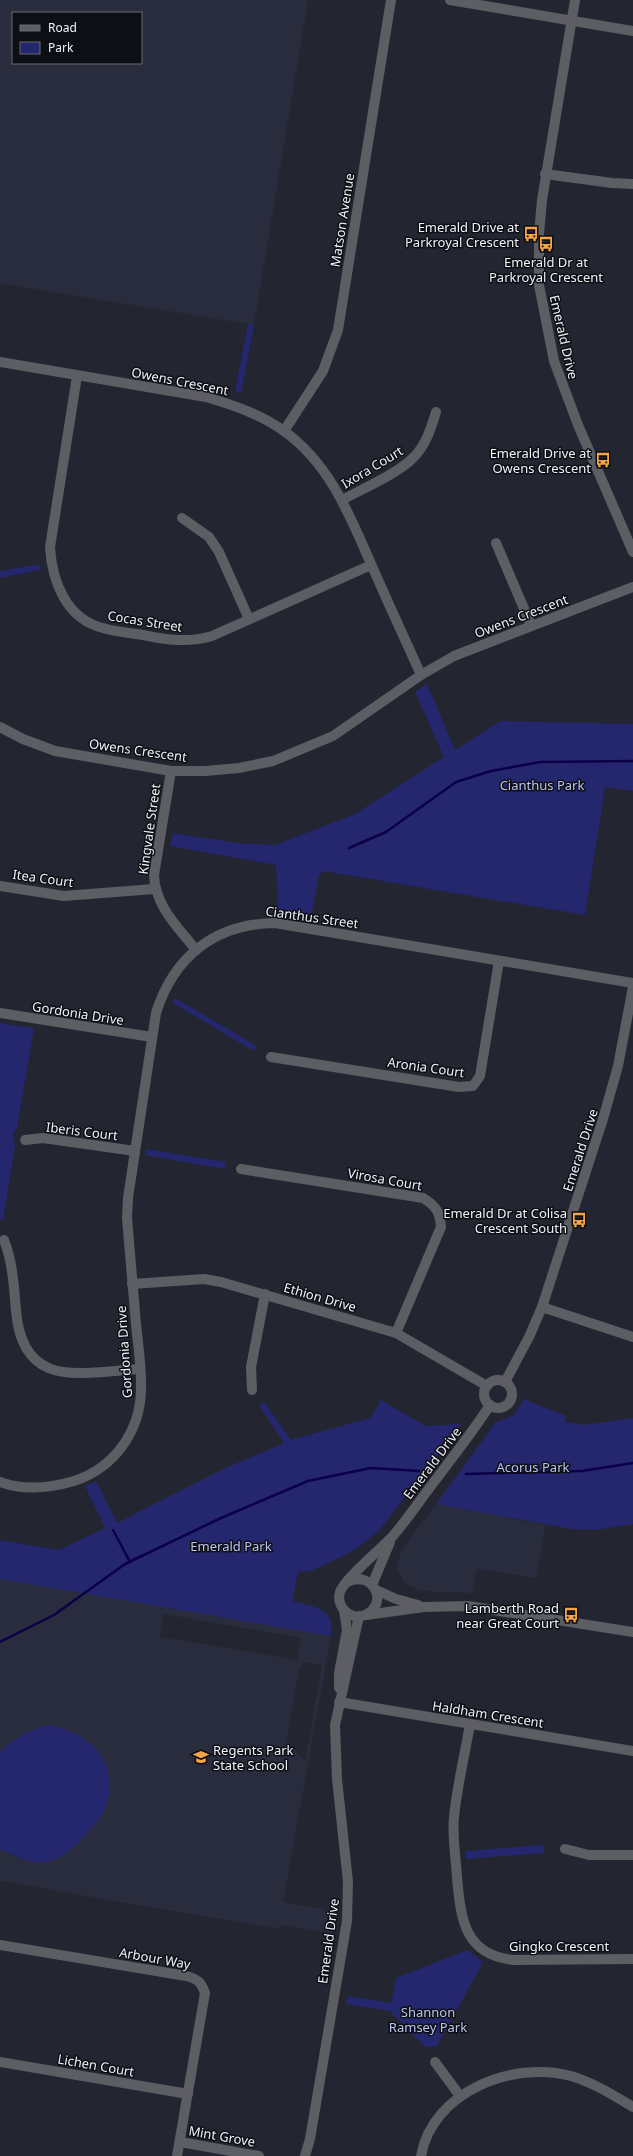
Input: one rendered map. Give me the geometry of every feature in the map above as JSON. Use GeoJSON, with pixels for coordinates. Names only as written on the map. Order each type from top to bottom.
{"type":"FeatureCollection","features":[{"type":"Feature","properties":{"kind":"street","name":"Matson Avenue"},"geometry":{"type":"LineString","coordinates":[[284,431],[323,371],[338,330],[391,0]]}},
{"type":"Feature","properties":{"kind":"street"},"geometry":{"type":"LineString","coordinates":[[450,0],[633,31]]}},
{"type":"Feature","properties":{"kind":"street","name":"Emerald Drive"},"geometry":{"type":"LineString","coordinates":[[575,0],[545,174],[540,221],[538,264],[542,305],[548,334],[564,392],[633,552]]}},
{"type":"Feature","properties":{"kind":"street"},"geometry":{"type":"LineString","coordinates":[[545,174],[612,183],[633,184]]}},
{"type":"Feature","properties":{"kind":"street","name":"Owens Crescent"},"geometry":{"type":"LineString","coordinates":[[0,362],[206,397],[236,406],[261,417],[284,431],[322,467],[342,500],[421,675]]}},
{"type":"Feature","properties":{"kind":"street","name":"Cocas Street"},"geometry":{"type":"LineString","coordinates":[[77,376],[50,547],[51,566],[58,589],[67,603],[83,618],[102,628],[175,641],[196,641],[212,636],[371,564]]}},
{"type":"Feature","properties":{"kind":"street","name":"Ixora Court"},"geometry":{"type":"LineString","coordinates":[[342,500],[401,467],[414,457],[431,430],[436,412]]}},
{"type":"Feature","properties":{"kind":"street"},"geometry":{"type":"LineString","coordinates":[[182,518],[208,537],[219,552],[249,619]]}},
{"type":"Feature","properties":{"kind":"street"},"geometry":{"type":"LineString","coordinates":[[496,543],[531,625]]}},
{"type":"Feature","properties":{"kind":"street","name":"Owens Crescent"},"geometry":{"type":"LineString","coordinates":[[0,727],[23,739],[55,750],[171,771],[205,771],[239,768],[273,762],[333,736],[421,675],[454,656],[531,625],[633,587]]}},
{"type":"Feature","properties":{"kind":"street","name":"Kingvale Street"},"geometry":{"type":"LineString","coordinates":[[171,771],[154,875],[154,889],[167,913],[196,950]]}},
{"type":"Feature","properties":{"kind":"street","name":"Itea Court"},"geometry":{"type":"LineString","coordinates":[[0,886],[64,896],[154,889]]}},
{"type":"Feature","properties":{"kind":"street","name":"Cianthus Street"},"geometry":{"type":"LineString","coordinates":[[132,1284],[127,1218],[135,1151],[156,1013],[163,992],[178,969],[196,950],[234,928],[255,923],[275,923],[633,983]]}},
{"type":"Feature","properties":{"kind":"street","name":"Aronia Court"},"geometry":{"type":"LineString","coordinates":[[272,1057],[459,1087],[473,1086],[480,1076],[499,961]]}},
{"type":"Feature","properties":{"kind":"street","name":"Emerald Drive"},"geometry":{"type":"LineString","coordinates":[[505,1382],[530,1338],[542,1307],[612,1092],[633,987]]}},
{"type":"Feature","properties":{"kind":"street","name":"Gordonia Drive"},"geometry":{"type":"LineString","coordinates":[[0,1013],[152,1037]]}},
{"type":"Feature","properties":{"kind":"street","name":"Iberis Court"},"geometry":{"type":"LineString","coordinates":[[25,1140],[43,1138],[135,1151]]}},
{"type":"Feature","properties":{"kind":"street","name":"Virosa Court"},"geometry":{"type":"LineString","coordinates":[[241,1169],[423,1198],[434,1205],[440,1215],[440,1227],[396,1333]]}},
{"type":"Feature","properties":{"kind":"street"},"geometry":{"type":"LineString","coordinates":[[4,1240],[11,1258],[17,1322],[21,1338],[27,1351],[38,1364],[52,1370],[67,1373],[140,1368]]}},
{"type":"Feature","properties":{"kind":"street","name":"Ethion Drive"},"geometry":{"type":"LineString","coordinates":[[132,1284],[204,1279],[265,1294],[396,1333],[486,1386]]}},
{"type":"Feature","properties":{"kind":"street","name":"Gordonia Drive"},"geometry":{"type":"LineString","coordinates":[[0,1482],[27,1488],[46,1487],[84,1477],[102,1467],[116,1455],[128,1441],[136,1422],[141,1389],[132,1284]]}},
{"type":"Feature","properties":{"kind":"street"},"geometry":{"type":"LineString","coordinates":[[252,1390],[251,1367],[265,1294]]}},
{"type":"Feature","properties":{"kind":"street"},"geometry":{"type":"LineString","coordinates":[[542,1307],[633,1337]]}},
{"type":"Feature","properties":{"kind":"street"},"geometry":{"type":"LineString","coordinates":[[493,1381],[505,1382],[512,1393],[510,1401],[503,1407],[490,1405],[485,1398],[486,1386],[493,1381]]}},
{"type":"Feature","properties":{"kind":"street","name":"Emerald Drive"},"geometry":{"type":"LineString","coordinates":[[339,1702],[339,1673],[347,1630],[340,1592],[347,1582],[393,1536],[490,1405]]}},
{"type":"Feature","properties":{"kind":"street","name":"Emerald Drive"},"geometry":{"type":"LineString","coordinates":[[305,2156],[310,2139],[347,1921],[348,1882],[335,1753],[335,1726],[339,1702],[362,1616],[375,1607],[377,1596],[374,1587],[393,1536]]}},
{"type":"Feature","properties":{"kind":"street"},"geometry":{"type":"LineString","coordinates":[[347,1582],[363,1579],[396,1599],[424,1607]]}},
{"type":"Feature","properties":{"kind":"street"},"geometry":{"type":"LineString","coordinates":[[344,1610],[353,1616],[362,1616],[424,1607],[450,1605],[490,1608],[633,1632]]}},
{"type":"Feature","properties":{"kind":"street","name":"Haldham Crescent"},"geometry":{"type":"LineString","coordinates":[[339,1702],[633,1751]]}},
{"type":"Feature","properties":{"kind":"street","name":"Gingko Crescent"},"geometry":{"type":"LineString","coordinates":[[470,1724],[454,1816],[461,1914],[466,1930],[485,1952],[499,1959],[633,1959]]}},
{"type":"Feature","properties":{"kind":"street"},"geometry":{"type":"LineString","coordinates":[[565,1849],[589,1855],[633,1855]]}},
{"type":"Feature","properties":{"kind":"street","name":"Arbour Way"},"geometry":{"type":"LineString","coordinates":[[0,1945],[197,1979],[202,1984],[205,1993],[177,2156]]}},
{"type":"Feature","properties":{"kind":"street","name":"Lichen Court"},"geometry":{"type":"LineString","coordinates":[[0,2062],[188,2094]]}},
{"type":"Feature","properties":{"kind":"street"},"geometry":{"type":"LineString","coordinates":[[435,2062],[460,2096]]}},
{"type":"Feature","properties":{"kind":"street"},"geometry":{"type":"LineString","coordinates":[[421,2156],[432,2126],[445,2109],[460,2096],[474,2088],[497,2080],[522,2074],[544,2073],[570,2076],[596,2085],[633,2107]]}},
{"type":"Feature","properties":{"kind":"street","name":"Mint Grove"},"geometry":{"type":"LineString","coordinates":[[180,2142],[259,2156]]}},
{"type":"Feature","properties":{"kind":"shaded area"},"geometry":{"type":"Polygon","coordinates":[[[0,0],[308,0],[254,325],[0,283],[0,0]]]}},
{"type":"Feature","properties":{"kind":"shaded area"},"geometry":{"type":"Polygon","coordinates":[[[436,1504],[545,1525],[537,1578],[477,1569],[473,1593],[421,1591],[405,1584],[397,1568],[401,1550],[436,1504]]]}},
{"type":"Feature","properties":{"kind":"shaded area","name":"Regents Park State School"},"geometry":{"type":"Polygon","coordinates":[[[0,1579],[331,1636],[283,1902],[334,1911],[333,1934],[279,1925],[278,1929],[0,1881],[0,1849],[17,1858],[45,1862],[64,1856],[95,1824],[106,1808],[109,1784],[18,1736],[0,1752],[0,1579]],[[164,1614],[160,1637],[297,1660],[301,1638],[164,1614]],[[306,1662],[299,1670],[287,1737],[288,1744],[305,1761],[322,1665],[306,1662]]]}},
{"type":"Feature","properties":{"kind":"green space"},"geometry":{"type":"Polygon","coordinates":[[[248,324],[254,325],[241,393],[235,392],[248,324]]]}},
{"type":"Feature","properties":{"kind":"green space"},"geometry":{"type":"Polygon","coordinates":[[[40,564],[40,570],[0,578],[0,571],[40,564]]]}},
{"type":"Feature","properties":{"kind":"green space","name":"Cianthus Park"},"geometry":{"type":"Polygon","coordinates":[[[427,684],[455,750],[500,721],[633,724],[633,791],[605,787],[585,915],[323,871],[319,875],[311,916],[278,912],[276,865],[170,846],[173,833],[237,843],[275,845],[355,814],[444,757],[415,692],[427,684]]]}},
{"type":"Feature","properties":{"kind":"green space"},"geometry":{"type":"Polygon","coordinates":[[[175,998],[257,1046],[254,1051],[173,1003],[175,998]]]}},
{"type":"Feature","properties":{"kind":"green space"},"geometry":{"type":"Polygon","coordinates":[[[0,1023],[34,1028],[17,1128],[13,1133],[15,1146],[3,1220],[0,1220],[0,1023]]]}},
{"type":"Feature","properties":{"kind":"green space"},"geometry":{"type":"Polygon","coordinates":[[[146,1149],[226,1162],[225,1169],[145,1155],[146,1149]]]}},
{"type":"Feature","properties":{"kind":"green space","name":"Acorus Park"},"geometry":{"type":"Polygon","coordinates":[[[524,1399],[566,1416],[565,1422],[584,1425],[633,1418],[633,1524],[596,1530],[571,1529],[436,1504],[495,1423],[514,1415],[524,1399]]]}},
{"type":"Feature","properties":{"kind":"green space","name":"Emerald Park"},"geometry":{"type":"Polygon","coordinates":[[[381,1400],[426,1426],[461,1424],[378,1532],[351,1552],[311,1571],[298,1572],[292,1601],[315,1607],[326,1614],[330,1619],[332,1627],[331,1636],[0,1579],[0,1540],[59,1550],[105,1528],[85,1486],[96,1481],[117,1523],[221,1470],[284,1443],[259,1405],[264,1402],[291,1440],[370,1418],[381,1400]]]}},
{"type":"Feature","properties":{"kind":"green space"},"geometry":{"type":"Polygon","coordinates":[[[48,1725],[77,1735],[89,1743],[98,1752],[105,1763],[109,1776],[109,1791],[106,1807],[82,1839],[73,1848],[58,1858],[41,1863],[23,1859],[0,1849],[0,1752],[22,1735],[34,1729],[48,1725]]]}},
{"type":"Feature","properties":{"kind":"green space"},"geometry":{"type":"Polygon","coordinates":[[[543,1845],[544,1853],[466,1859],[466,1851],[543,1845]]]}},
{"type":"Feature","properties":{"kind":"green space","name":"Shannon Ramsey Park"},"geometry":{"type":"Polygon","coordinates":[[[467,1950],[483,1962],[437,2046],[425,2047],[390,2011],[346,2004],[348,1996],[391,2003],[396,1978],[467,1950]]]}},
{"type":"Feature","properties":{"kind":"waterway"},"geometry":{"type":"LineString","coordinates":[[349,848],[386,832],[456,782],[491,771],[540,762],[633,761]]}},
{"type":"Feature","properties":{"kind":"waterway"},"geometry":{"type":"LineString","coordinates":[[466,1474],[582,1471],[633,1463]]}},
{"type":"Feature","properties":{"kind":"waterway"},"geometry":{"type":"LineString","coordinates":[[0,1642],[54,1615],[125,1564],[221,1518],[308,1481],[371,1468],[419,1471]]}},
{"type":"Feature","properties":{"kind":"waterway"},"geometry":{"type":"LineString","coordinates":[[113,1530],[130,1562]]}},
{"type":"Feature","properties":{"kind":"place","name":"Emerald Drive at Parkroyal Crescent"},"geometry":{"type":"Point","coordinates":[531,234]}},
{"type":"Feature","properties":{"kind":"place","name":"Emerald Dr at Parkroyal Crescent"},"geometry":{"type":"Point","coordinates":[546,244]}},
{"type":"Feature","properties":{"kind":"place","name":"Emerald Drive at Owens Crescent"},"geometry":{"type":"Point","coordinates":[603,460]}},
{"type":"Feature","properties":{"kind":"place","name":"Emerald Dr at Colisa Crescent South"},"geometry":{"type":"Point","coordinates":[579,1220]}},
{"type":"Feature","properties":{"kind":"place","name":"Lamberth Road near Great Court"},"geometry":{"type":"Point","coordinates":[571,1615]}},
{"type":"Feature","properties":{"kind":"place","name":"Regents Park State School"},"geometry":{"type":"Point","coordinates":[201,1757]}}]}
